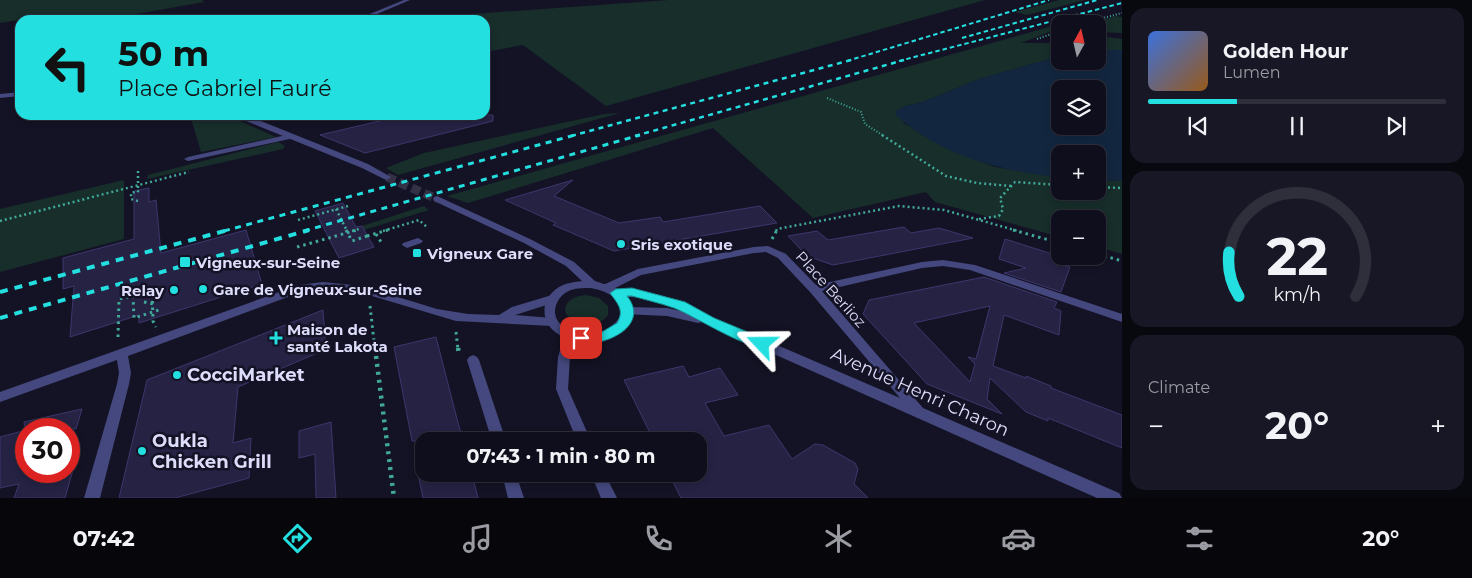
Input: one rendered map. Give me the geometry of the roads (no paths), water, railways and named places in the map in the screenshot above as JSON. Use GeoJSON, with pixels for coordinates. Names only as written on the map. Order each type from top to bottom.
{"type":"FeatureCollection","features":[{"type":"Feature","properties":{"kind":"street"},"geometry":{"type":"LineString","coordinates":[[370,15],[408,0]]}},
{"type":"Feature","properties":{"kind":"street"},"geometry":{"type":"LineString","coordinates":[[0,96],[15,94]]}},
{"type":"Feature","properties":{"kind":"street"},"geometry":{"type":"LineString","coordinates":[[251,120],[365,166],[387,177]]}},
{"type":"Feature","properties":{"kind":"street"},"geometry":{"type":"LineString","coordinates":[[188,159],[291,136]]}},
{"type":"Feature","properties":{"kind":"street"},"geometry":{"type":"LineString","coordinates":[[436,199],[527,241],[570,264],[590,284],[611,291],[624,301],[627,312],[626,319],[622,326],[609,335],[593,339],[570,336],[559,330],[548,314],[552,299],[558,292],[568,288],[590,284]]}},
{"type":"Feature","properties":{"kind":"street"},"geometry":{"type":"LineString","coordinates":[[408,245],[418,241]]}},
{"type":"Feature","properties":{"kind":"street","name":"Place Berlioz"},"geometry":{"type":"LineString","coordinates":[[611,291],[638,272],[768,249],[782,256],[814,289],[919,412]]}},
{"type":"Feature","properties":{"kind":"street"},"geometry":{"type":"LineString","coordinates":[[814,289],[922,265],[943,263],[971,267],[1122,318]]}},
{"type":"Feature","properties":{"kind":"street"},"geometry":{"type":"LineString","coordinates":[[0,397],[303,288],[321,285],[345,285],[454,316],[475,319],[502,318],[552,322]]}},
{"type":"Feature","properties":{"kind":"street","name":"Avenue Henri Charon"},"geometry":{"type":"LineString","coordinates":[[611,291],[632,292],[667,300],[710,321],[1114,498]]}},
{"type":"Feature","properties":{"kind":"street"},"geometry":{"type":"LineString","coordinates":[[502,318],[516,310],[552,299]]}},
{"type":"Feature","properties":{"kind":"street","name":"Avenue Henri Charon"},"geometry":{"type":"LineString","coordinates":[[627,312],[667,312],[710,321]]}},
{"type":"Feature","properties":{"kind":"street"},"geometry":{"type":"LineString","coordinates":[[570,336],[564,357],[562,389],[580,432]]}},
{"type":"Feature","properties":{"kind":"street"},"geometry":{"type":"LineString","coordinates":[[92,498],[123,384],[125,373],[122,353]]}},
{"type":"Feature","properties":{"kind":"street"},"geometry":{"type":"LineString","coordinates":[[473,360],[496,432]]}},
{"type":"Feature","properties":{"kind":"street"},"geometry":{"type":"LineString","coordinates":[[511,482],[516,498]]}},
{"type":"Feature","properties":{"kind":"street"},"geometry":{"type":"LineString","coordinates":[[602,482],[609,498]]}},
{"type":"Feature","properties":{"kind":"water"},"geometry":{"type":"Polygon","coordinates":[[[1106,50],[1122,50],[1122,181],[1106,180],[1106,145],[1051,145],[1051,176],[1038,175],[994,166],[952,151],[913,129],[896,115],[896,111],[905,106],[923,102],[979,79],[1051,59],[1051,70],[1106,70],[1106,50]]]}},
{"type":"Feature","properties":{"kind":"tunnel"},"geometry":{"type":"LineString","coordinates":[[387,177],[437,199]]}},
{"type":"Feature","properties":{"kind":"railway"},"geometry":{"type":"LineString","coordinates":[[847,61],[1049,0]]}},
{"type":"Feature","properties":{"kind":"railway"},"geometry":{"type":"LineString","coordinates":[[962,38],[1097,0]]}},
{"type":"Feature","properties":{"kind":"railway"},"geometry":{"type":"LineString","coordinates":[[899,61],[1122,3]]}},
{"type":"Feature","properties":{"kind":"railway"},"geometry":{"type":"LineString","coordinates":[[571,136],[851,60]]}},
{"type":"Feature","properties":{"kind":"railway"},"geometry":{"type":"LineString","coordinates":[[635,136],[904,60]]}},
{"type":"Feature","properties":{"kind":"railway"},"geometry":{"type":"LineString","coordinates":[[224,231],[575,135]]}},
{"type":"Feature","properties":{"kind":"railway"},"geometry":{"type":"LineString","coordinates":[[304,231],[640,135]]}},
{"type":"Feature","properties":{"kind":"railway"},"geometry":{"type":"LineString","coordinates":[[0,292],[228,230]]}},
{"type":"Feature","properties":{"kind":"railway"},"geometry":{"type":"LineString","coordinates":[[0,318],[309,230]]}},
{"type":"Feature","properties":{"kind":"place","name":"Sris exotique"},"geometry":{"type":"Point","coordinates":[621,244]}},
{"type":"Feature","properties":{"kind":"place","name":"Vigneux Gare"},"geometry":{"type":"Point","coordinates":[417,253]}},
{"type":"Feature","properties":{"kind":"place","name":"Vigneux-sur-Seine"},"geometry":{"type":"Point","coordinates":[185,262]}},
{"type":"Feature","properties":{"kind":"place","name":"Gare de Vigneux-sur-Seine"},"geometry":{"type":"Point","coordinates":[203,289]}},
{"type":"Feature","properties":{"kind":"place","name":"Relay"},"geometry":{"type":"Point","coordinates":[174,290]}},
{"type":"Feature","properties":{"kind":"place","name":"Maison de santé Lakota"},"geometry":{"type":"Point","coordinates":[276,338]}},
{"type":"Feature","properties":{"kind":"place","name":"CocciMarket"},"geometry":{"type":"Point","coordinates":[177,375]}},
{"type":"Feature","properties":{"kind":"place","name":"Oukla Chicken Grill"},"geometry":{"type":"Point","coordinates":[142,451]}}]}
